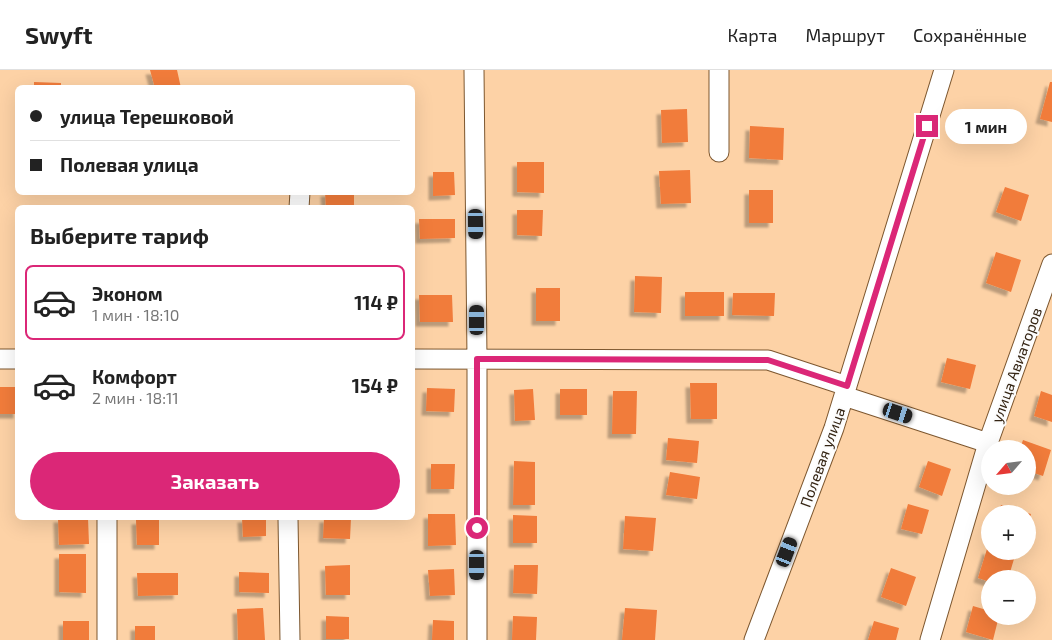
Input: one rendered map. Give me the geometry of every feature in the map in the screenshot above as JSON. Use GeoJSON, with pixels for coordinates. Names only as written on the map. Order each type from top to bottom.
{"type":"FeatureCollection","features":[{"type":"Feature","properties":{"kind":"street"},"geometry":{"type":"LineString","coordinates":[[474,70],[477,640]]}},
{"type":"Feature","properties":{"kind":"street"},"geometry":{"type":"LineString","coordinates":[[719,70],[720,152]]}},
{"type":"Feature","properties":{"kind":"street","name":"Полевая улица"},"geometry":{"type":"LineString","coordinates":[[754,640],[834,428],[944,70]]}},
{"type":"Feature","properties":{"kind":"street","name":"улица Авиаторов"},"geometry":{"type":"LineString","coordinates":[[989,440],[1052,264]]}},
{"type":"Feature","properties":{"kind":"street"},"geometry":{"type":"LineString","coordinates":[[0,359],[15,359]]}},
{"type":"Feature","properties":{"kind":"street"},"geometry":{"type":"LineString","coordinates":[[415,359],[768,360],[845,391],[981,440]]}},
{"type":"Feature","properties":{"kind":"street","name":"улица Авиаторов"},"geometry":{"type":"LineString","coordinates":[[930,640],[981,467]]}},
{"type":"Feature","properties":{"kind":"street"},"geometry":{"type":"LineString","coordinates":[[107,520],[107,640]]}},
{"type":"Feature","properties":{"kind":"street"},"geometry":{"type":"LineString","coordinates":[[288,520],[290,640]]}},
{"type":"Feature","properties":{"kind":"building"},"geometry":{"type":"Polygon","coordinates":[[[150,70],[177,70],[180,85],[154,85],[150,70]]]}},
{"type":"Feature","properties":{"kind":"building"},"geometry":{"type":"Polygon","coordinates":[[[34,82],[61,83],[61,85],[34,85],[34,82]]]}},
{"type":"Feature","properties":{"kind":"building"},"geometry":{"type":"Polygon","coordinates":[[[1050,82],[1052,82],[1052,122],[1040,119],[1050,82]]]}},
{"type":"Feature","properties":{"kind":"building"},"geometry":{"type":"Polygon","coordinates":[[[687,109],[688,142],[662,143],[661,110],[687,109]]]}},
{"type":"Feature","properties":{"kind":"building"},"geometry":{"type":"Polygon","coordinates":[[[750,126],[784,128],[783,160],[749,158],[750,126]]]}},
{"type":"Feature","properties":{"kind":"building"},"geometry":{"type":"Polygon","coordinates":[[[517,162],[544,162],[544,193],[517,192],[517,162]]]}},
{"type":"Feature","properties":{"kind":"building"},"geometry":{"type":"Polygon","coordinates":[[[690,170],[691,203],[661,204],[659,171],[690,170]]]}},
{"type":"Feature","properties":{"kind":"building"},"geometry":{"type":"Polygon","coordinates":[[[433,172],[454,172],[455,195],[433,196],[433,172]]]}},
{"type":"Feature","properties":{"kind":"building"},"geometry":{"type":"Polygon","coordinates":[[[1005,187],[1029,195],[1021,221],[996,212],[1005,187]]]}},
{"type":"Feature","properties":{"kind":"building"},"geometry":{"type":"Polygon","coordinates":[[[749,190],[773,190],[773,223],[749,223],[749,190]]]}},
{"type":"Feature","properties":{"kind":"building"},"geometry":{"type":"Polygon","coordinates":[[[325,195],[354,195],[354,205],[326,205],[325,195]]]}},
{"type":"Feature","properties":{"kind":"building"},"geometry":{"type":"Polygon","coordinates":[[[517,210],[543,210],[542,236],[517,235],[517,210]]]}},
{"type":"Feature","properties":{"kind":"building"},"geometry":{"type":"Polygon","coordinates":[[[419,219],[455,219],[455,238],[420,239],[419,219]]]}},
{"type":"Feature","properties":{"kind":"building"},"geometry":{"type":"Polygon","coordinates":[[[996,252],[1021,260],[1011,292],[986,283],[996,252]]]}},
{"type":"Feature","properties":{"kind":"building"},"geometry":{"type":"Polygon","coordinates":[[[635,276],[662,277],[661,313],[634,312],[635,276]]]}},
{"type":"Feature","properties":{"kind":"building"},"geometry":{"type":"Polygon","coordinates":[[[536,288],[560,288],[560,321],[536,321],[536,288]]]}},
{"type":"Feature","properties":{"kind":"building"},"geometry":{"type":"Polygon","coordinates":[[[685,292],[724,292],[724,316],[685,316],[685,292]]]}},
{"type":"Feature","properties":{"kind":"building"},"geometry":{"type":"Polygon","coordinates":[[[733,293],[775,293],[774,316],[732,315],[733,293]]]}},
{"type":"Feature","properties":{"kind":"building"},"geometry":{"type":"Polygon","coordinates":[[[419,295],[452,295],[453,322],[420,322],[419,295]]]}},
{"type":"Feature","properties":{"kind":"building"},"geometry":{"type":"Polygon","coordinates":[[[947,358],[976,365],[970,389],[941,382],[947,358]]]}},
{"type":"Feature","properties":{"kind":"building"},"geometry":{"type":"Polygon","coordinates":[[[690,383],[717,383],[717,419],[691,419],[690,383]]]}},
{"type":"Feature","properties":{"kind":"building"},"geometry":{"type":"Polygon","coordinates":[[[0,387],[15,387],[15,414],[0,414],[0,387]]]}},
{"type":"Feature","properties":{"kind":"building"},"geometry":{"type":"Polygon","coordinates":[[[427,388],[455,389],[454,412],[426,411],[427,388]]]}},
{"type":"Feature","properties":{"kind":"building"},"geometry":{"type":"Polygon","coordinates":[[[533,389],[535,420],[515,421],[514,390],[533,389]]]}},
{"type":"Feature","properties":{"kind":"building"},"geometry":{"type":"Polygon","coordinates":[[[560,389],[587,389],[587,415],[560,415],[560,389]]]}},
{"type":"Feature","properties":{"kind":"building"},"geometry":{"type":"Polygon","coordinates":[[[613,391],[637,391],[636,434],[612,434],[613,391]]]}},
{"type":"Feature","properties":{"kind":"building"},"geometry":{"type":"Polygon","coordinates":[[[1041,391],[1052,395],[1052,422],[1034,416],[1041,391]]]}},
{"type":"Feature","properties":{"kind":"building"},"geometry":{"type":"Polygon","coordinates":[[[668,438],[699,441],[697,463],[666,460],[668,438]]]}},
{"type":"Feature","properties":{"kind":"building"},"geometry":{"type":"Polygon","coordinates":[[[1036,445],[1051,450],[1043,476],[1036,474],[1036,445]]]}},
{"type":"Feature","properties":{"kind":"building"},"geometry":{"type":"Polygon","coordinates":[[[514,461],[535,462],[535,505],[513,505],[514,461]]]}},
{"type":"Feature","properties":{"kind":"building"},"geometry":{"type":"Polygon","coordinates":[[[928,461],[951,469],[942,496],[919,487],[928,461]]]}},
{"type":"Feature","properties":{"kind":"building"},"geometry":{"type":"Polygon","coordinates":[[[431,464],[455,464],[454,489],[431,489],[431,464]]]}},
{"type":"Feature","properties":{"kind":"building"},"geometry":{"type":"Polygon","coordinates":[[[670,472],[700,477],[697,499],[666,495],[670,472]]]}},
{"type":"Feature","properties":{"kind":"building"},"geometry":{"type":"Polygon","coordinates":[[[908,504],[929,510],[922,534],[901,529],[908,504]]]}},
{"type":"Feature","properties":{"kind":"building"},"geometry":{"type":"Polygon","coordinates":[[[428,514],[455,514],[456,545],[428,546],[428,514]]]}},
{"type":"Feature","properties":{"kind":"building"},"geometry":{"type":"Polygon","coordinates":[[[513,515],[537,516],[537,543],[513,543],[513,515]]]}},
{"type":"Feature","properties":{"kind":"building"},"geometry":{"type":"Polygon","coordinates":[[[625,516],[656,518],[653,551],[623,549],[625,516]]]}},
{"type":"Feature","properties":{"kind":"building"},"geometry":{"type":"Polygon","coordinates":[[[58,520],[88,520],[89,544],[59,545],[58,520]]]}},
{"type":"Feature","properties":{"kind":"building"},"geometry":{"type":"Polygon","coordinates":[[[136,520],[159,520],[159,545],[137,545],[136,520]]]}},
{"type":"Feature","properties":{"kind":"building"},"geometry":{"type":"Polygon","coordinates":[[[242,520],[266,520],[266,536],[243,537],[242,520]]]}},
{"type":"Feature","properties":{"kind":"building"},"geometry":{"type":"Polygon","coordinates":[[[324,520],[351,520],[350,539],[323,538],[324,520]]]}},
{"type":"Feature","properties":{"kind":"building"},"geometry":{"type":"Polygon","coordinates":[[[59,554],[86,554],[86,593],[59,592],[59,554]]]}},
{"type":"Feature","properties":{"kind":"building"},"geometry":{"type":"Polygon","coordinates":[[[984,560],[1014,560],[1011,570],[981,570],[981,579],[978,578],[984,560]]]}},
{"type":"Feature","properties":{"kind":"building"},"geometry":{"type":"Polygon","coordinates":[[[350,565],[350,595],[326,595],[325,566],[350,565]]]}},
{"type":"Feature","properties":{"kind":"building"},"geometry":{"type":"Polygon","coordinates":[[[514,565],[538,565],[537,594],[513,593],[514,565]]]}},
{"type":"Feature","properties":{"kind":"building"},"geometry":{"type":"Polygon","coordinates":[[[891,568],[916,577],[906,606],[881,597],[891,568]]]}},
{"type":"Feature","properties":{"kind":"building"},"geometry":{"type":"Polygon","coordinates":[[[454,569],[455,595],[430,596],[428,570],[454,569]]]}},
{"type":"Feature","properties":{"kind":"building"},"geometry":{"type":"Polygon","coordinates":[[[239,572],[269,573],[269,593],[239,592],[239,572]]]}},
{"type":"Feature","properties":{"kind":"building"},"geometry":{"type":"Polygon","coordinates":[[[137,573],[178,573],[178,595],[138,596],[137,573]]]}},
{"type":"Feature","properties":{"kind":"building"},"geometry":{"type":"Polygon","coordinates":[[[973,606],[981,608],[981,625],[997,625],[993,640],[966,632],[973,606]]]}},
{"type":"Feature","properties":{"kind":"building"},"geometry":{"type":"Polygon","coordinates":[[[263,608],[265,640],[238,640],[237,609],[263,608]]]}},
{"type":"Feature","properties":{"kind":"building"},"geometry":{"type":"Polygon","coordinates":[[[625,608],[657,610],[655,640],[622,640],[625,608]]]}},
{"type":"Feature","properties":{"kind":"building"},"geometry":{"type":"Polygon","coordinates":[[[326,616],[349,617],[349,639],[326,639],[326,616]]]}},
{"type":"Feature","properties":{"kind":"building"},"geometry":{"type":"Polygon","coordinates":[[[513,616],[537,617],[536,640],[512,640],[513,616]]]}},
{"type":"Feature","properties":{"kind":"building"},"geometry":{"type":"Polygon","coordinates":[[[433,620],[454,621],[454,640],[432,640],[433,620]]]}},
{"type":"Feature","properties":{"kind":"building"},"geometry":{"type":"Polygon","coordinates":[[[63,621],[89,621],[89,640],[63,640],[63,621]]]}},
{"type":"Feature","properties":{"kind":"building"},"geometry":{"type":"Polygon","coordinates":[[[874,621],[899,628],[896,640],[868,640],[874,621]]]}},
{"type":"Feature","properties":{"kind":"building"},"geometry":{"type":"Polygon","coordinates":[[[135,626],[155,626],[155,640],[135,640],[135,626]]]}},
{"type":"Feature","properties":{"kind":"route"},"geometry":{"type":"LineString","coordinates":[[477,528],[477,359],[768,360],[847,386],[927,126]]}}]}
